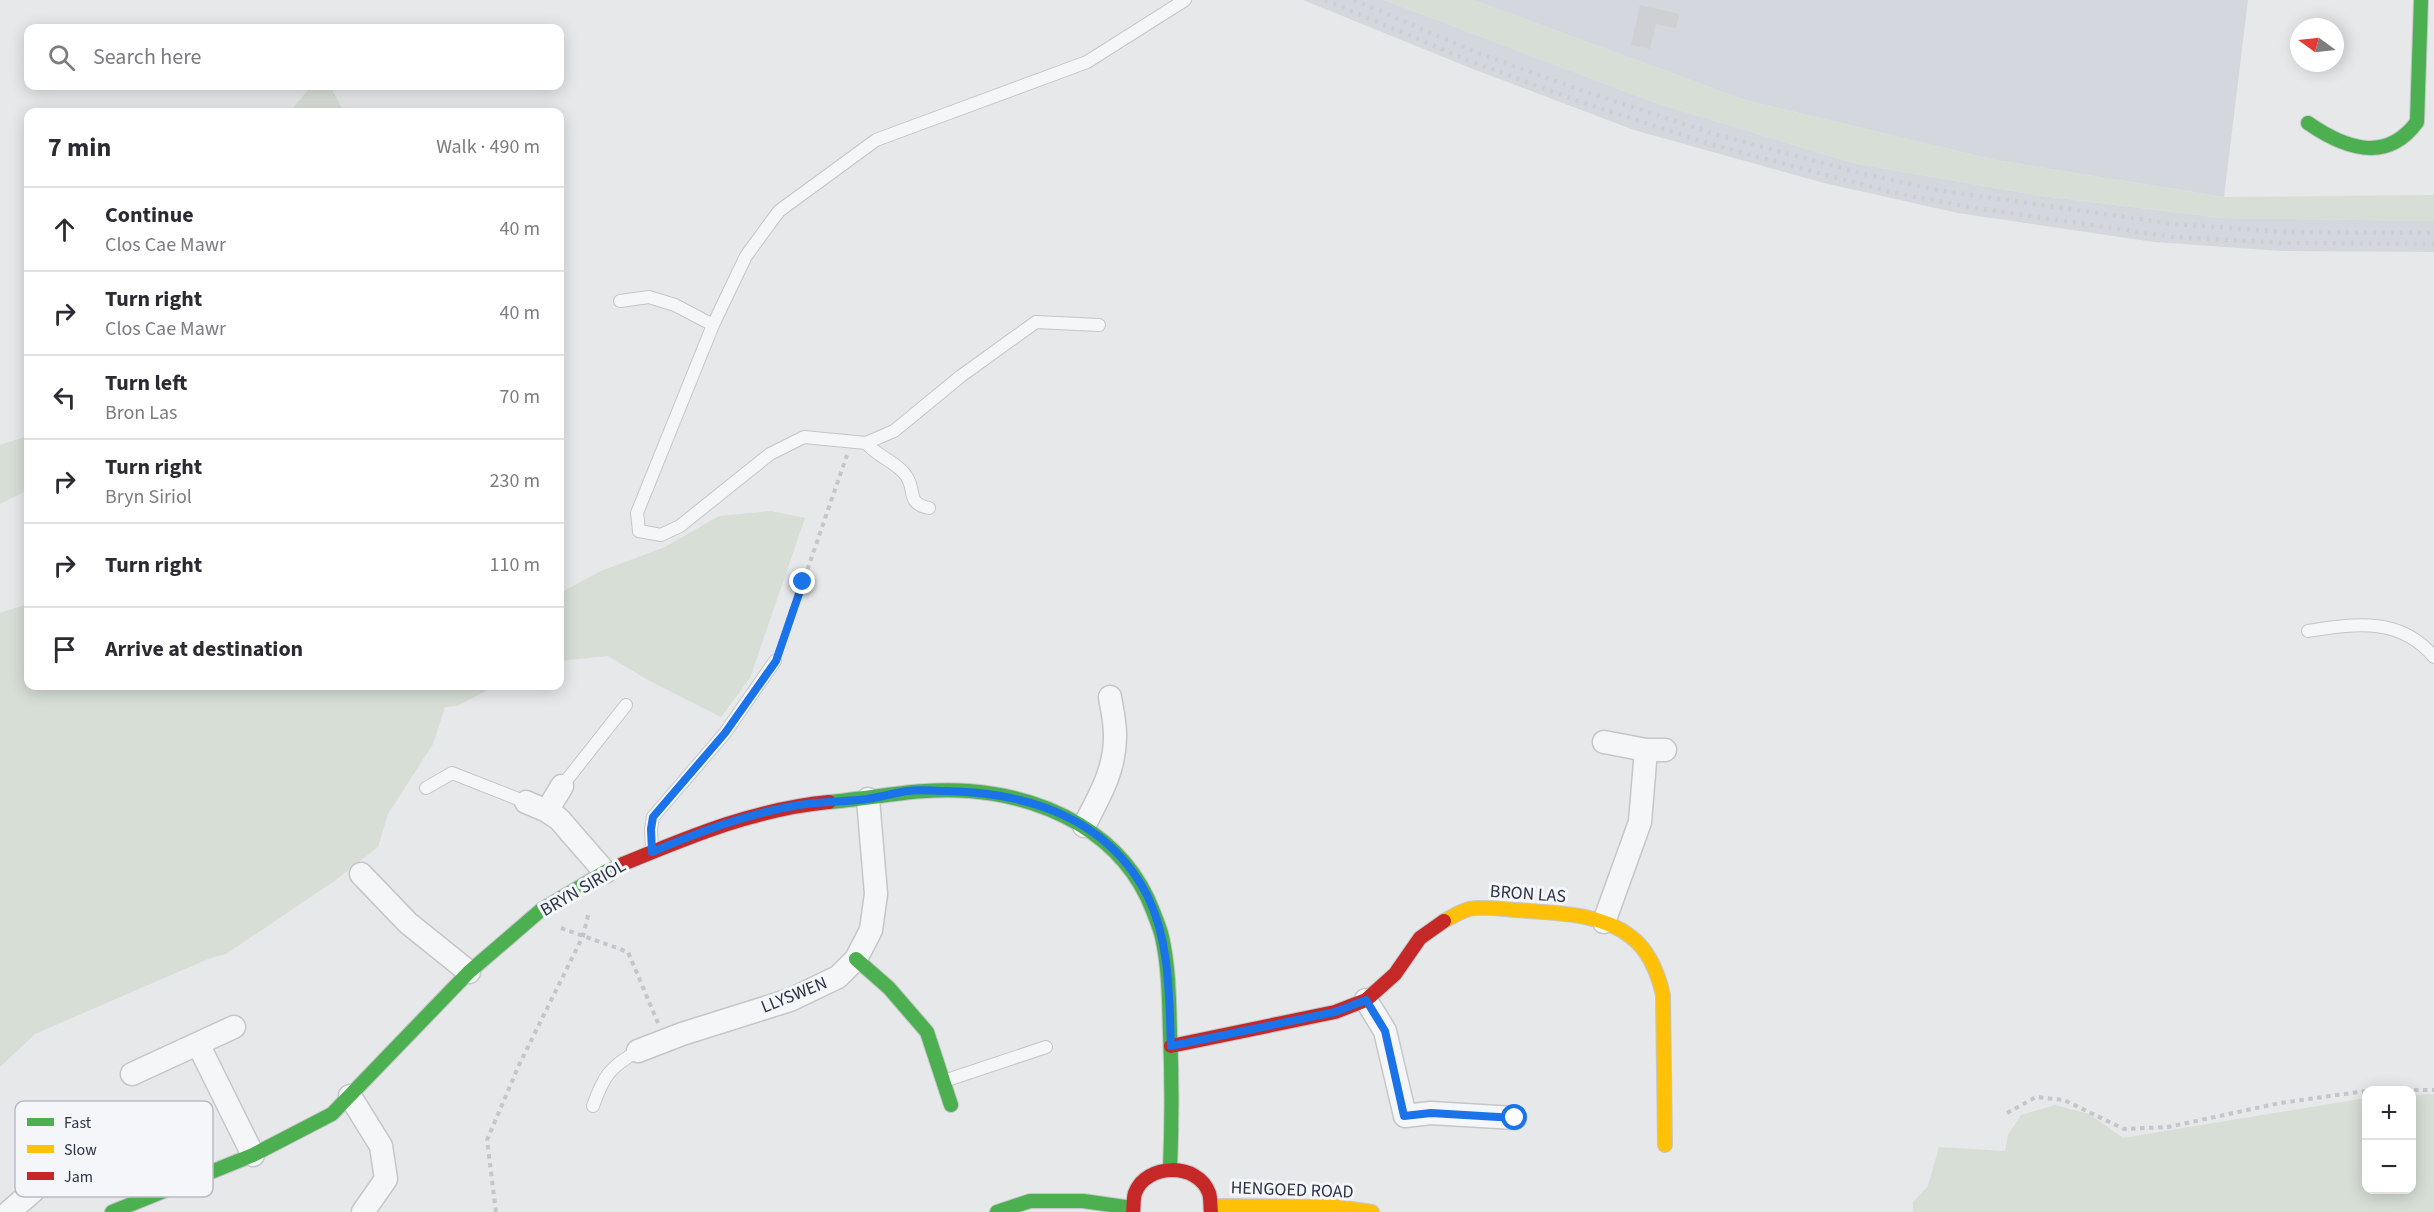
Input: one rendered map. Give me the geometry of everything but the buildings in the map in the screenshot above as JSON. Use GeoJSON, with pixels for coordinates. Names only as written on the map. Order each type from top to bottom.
{"type":"FeatureCollection","features":[{"type":"Feature","properties":{"kind":"street"},"geometry":{"type":"LineString","coordinates":[[2308,123],[2338,142],[2358,146],[2385,146],[2398,142],[2411,130],[2417,122],[2421,0]]}},
{"type":"Feature","properties":{"kind":"street"},"geometry":{"type":"LineString","coordinates":[[1084,826],[1108,780],[1114,757],[1116,734],[1110,697]]}},
{"type":"Feature","properties":{"kind":"street"},"geometry":{"type":"LineString","coordinates":[[1604,742],[1655,750],[1640,822],[1604,922]]}},
{"type":"Feature","properties":{"kind":"street"},"geometry":{"type":"LineString","coordinates":[[547,811],[562,786]]}},
{"type":"Feature","properties":{"kind":"street","name":"BRYN SIRIOL"},"geometry":{"type":"LineString","coordinates":[[213,1174],[332,1114],[469,972],[541,910],[605,872],[706,829],[798,805],[868,799],[909,791],[970,791],[1039,804],[1067,816],[1084,826],[1117,852],[1147,895],[1162,935],[1168,981],[1173,1106],[1170,1169]]}},
{"type":"Feature","properties":{"kind":"street","name":"LLYSWEN"},"geometry":{"type":"LineString","coordinates":[[638,1051],[665,1040],[790,1000],[838,977],[856,958],[871,930],[876,894],[868,799]]}},
{"type":"Feature","properties":{"kind":"street"},"geometry":{"type":"LineString","coordinates":[[526,802],[559,819],[605,872]]}},
{"type":"Feature","properties":{"kind":"street"},"geometry":{"type":"LineString","coordinates":[[361,874],[408,923],[469,972]]}},
{"type":"Feature","properties":{"kind":"street","name":"BRON LAS"},"geometry":{"type":"LineString","coordinates":[[1171,1046],[1335,1012],[1366,1000],[1395,974],[1420,938],[1439,923],[1469,909],[1494,908],[1571,914],[1604,922],[1630,936],[1645,952],[1658,974],[1663,995],[1665,1145]]}},
{"type":"Feature","properties":{"kind":"street"},"geometry":{"type":"LineString","coordinates":[[856,958],[889,988],[927,1032],[951,1106]]}},
{"type":"Feature","properties":{"kind":"street"},"geometry":{"type":"LineString","coordinates":[[1366,1000],[1385,1031],[1404,1116],[1431,1113],[1515,1118]]}},
{"type":"Feature","properties":{"kind":"street"},"geometry":{"type":"LineString","coordinates":[[132,1074],[234,1028]]}},
{"type":"Feature","properties":{"kind":"street"},"geometry":{"type":"LineString","coordinates":[[198,1044],[253,1155]]}},
{"type":"Feature","properties":{"kind":"street"},"geometry":{"type":"LineString","coordinates":[[350,1096],[381,1146],[386,1179],[363,1212]]}},
{"type":"Feature","properties":{"kind":"street"},"geometry":{"type":"LineString","coordinates":[[997,1212],[1030,1201],[1083,1202],[1133,1210],[1134,1196],[1139,1185],[1148,1177],[1170,1169]]}},
{"type":"Feature","properties":{"kind":"street","name":"HENGOED ROAD"},"geometry":{"type":"LineString","coordinates":[[1170,1169],[1182,1170],[1198,1179],[1209,1194],[1211,1209],[1337,1207],[1372,1212]]}},
{"type":"Feature","properties":{"kind":"street"},"geometry":{"type":"LineString","coordinates":[[9,1212],[26,1197]]}},
{"type":"Feature","properties":{"kind":"street","name":"BRYN SIRIOL"},"geometry":{"type":"LineString","coordinates":[[112,1212],[146,1206],[165,1197]]}},
{"type":"Feature","properties":{"kind":"lane"},"geometry":{"type":"LineString","coordinates":[[929,508],[918,506],[915,502],[910,480],[903,471],[860,443],[804,436],[770,454],[680,526],[661,535],[639,531],[637,513],[713,325],[746,256],[779,211],[876,140],[1087,62],[1185,0]]}},
{"type":"Feature","properties":{"kind":"lane"},"geometry":{"type":"LineString","coordinates":[[620,301],[649,297],[675,305],[713,325]]}},
{"type":"Feature","properties":{"kind":"lane"},"geometry":{"type":"LineString","coordinates":[[860,443],[894,431],[961,376],[1036,322],[1100,325]]}},
{"type":"Feature","properties":{"kind":"lane"},"geometry":{"type":"LineString","coordinates":[[2308,631],[2367,624],[2391,628],[2410,636],[2434,657]]}},
{"type":"Feature","properties":{"kind":"lane"},"geometry":{"type":"LineString","coordinates":[[652,852],[653,817],[725,733],[776,661]]}},
{"type":"Feature","properties":{"kind":"lane"},"geometry":{"type":"LineString","coordinates":[[562,786],[626,705]]}},
{"type":"Feature","properties":{"kind":"lane"},"geometry":{"type":"LineString","coordinates":[[426,788],[452,773],[526,802]]}},
{"type":"Feature","properties":{"kind":"lane"},"geometry":{"type":"LineString","coordinates":[[943,1082],[1046,1047]]}},
{"type":"Feature","properties":{"kind":"lane"},"geometry":{"type":"LineString","coordinates":[[593,1106],[601,1082],[609,1070],[638,1051]]}},
{"type":"Feature","properties":{"kind":"path"},"geometry":{"type":"LineString","coordinates":[[776,661],[843,463],[860,443]]}},
{"type":"Feature","properties":{"kind":"path"},"geometry":{"type":"LineString","coordinates":[[532,918],[628,952],[665,1040]]}},
{"type":"Feature","properties":{"kind":"path"},"geometry":{"type":"LineString","coordinates":[[496,1212],[487,1140],[519,1065],[583,936]]}},
{"type":"Feature","properties":{"kind":"path"},"geometry":{"type":"LineString","coordinates":[[2416,1090],[2434,1090]]}},
{"type":"Feature","properties":{"kind":"path"},"geometry":{"type":"LineString","coordinates":[[2007,1113],[2036,1096],[2064,1100],[2124,1129],[2168,1127],[2280,1103],[2362,1092]]}},
{"type":"Feature","properties":{"kind":"shaded area"},"geometry":{"type":"Polygon","coordinates":[[[1303,0],[1384,0],[1656,103],[1853,163],[2035,195],[2221,218],[2434,221],[2434,252],[2281,251],[2154,242],[1958,213],[1824,183],[1634,130],[1473,69],[1303,0]]]}},
{"type":"Feature","properties":{"kind":"shaded area"},"geometry":{"type":"Polygon","coordinates":[[[1384,0],[1473,0],[1745,100],[1995,160],[2224,197],[2434,195],[2434,221],[2221,218],[2035,195],[1853,163],[1656,103],[1384,0]]]}},
{"type":"Feature","properties":{"kind":"shaded area"},"geometry":{"type":"Polygon","coordinates":[[[1473,0],[2248,0],[2224,197],[1995,160],[1745,100],[1473,0]]]}},
{"type":"Feature","properties":{"kind":"shaded area"},"geometry":{"type":"Polygon","coordinates":[[[308,90],[332,90],[342,108],[293,108],[308,90]]]}},
{"type":"Feature","properties":{"kind":"shaded area"},"geometry":{"type":"Polygon","coordinates":[[[24,437],[24,492],[0,504],[0,445],[24,437]]]}},
{"type":"Feature","properties":{"kind":"shaded area"},"geometry":{"type":"Polygon","coordinates":[[[771,511],[805,518],[750,678],[721,717],[648,680],[608,656],[564,661],[564,591],[601,571],[665,547],[719,516],[771,511]]]}},
{"type":"Feature","properties":{"kind":"shaded area"},"geometry":{"type":"Polygon","coordinates":[[[24,605],[24,690],[487,690],[457,706],[445,707],[433,744],[388,814],[378,847],[333,882],[226,954],[208,959],[35,1034],[0,1067],[0,613],[24,605]]]}},
{"type":"Feature","properties":{"kind":"shaded area"},"geometry":{"type":"Polygon","coordinates":[[[2434,1094],[2434,1212],[1913,1212],[1913,1202],[1928,1186],[1939,1147],[2005,1151],[2008,1135],[2021,1115],[2055,1105],[2089,1114],[2123,1138],[2362,1099],[2362,1194],[2416,1194],[2416,1095],[2434,1094]]]}},
{"type":"Feature","properties":{"kind":"railway"},"geometry":{"type":"LineString","coordinates":[[1325,0],[1475,63],[1581,102],[1713,145],[1895,193],[1969,207],[2173,237],[2285,243],[2434,244]]}},
{"type":"Feature","properties":{"kind":"railway"},"geometry":{"type":"LineString","coordinates":[[1354,0],[1478,53],[1586,92],[1718,135],[1860,173],[1937,190],[2174,224],[2285,232],[2434,233]]}},
{"type":"Feature","properties":{"kind":"traffic: fast"},"geometry":{"type":"LineString","coordinates":[[2308,123],[2336,139],[2364,148],[2392,143],[2405,135],[2417,122],[2421,0]]}},
{"type":"Feature","properties":{"kind":"traffic: fast"},"geometry":{"type":"LineString","coordinates":[[829,802],[934,790],[998,795],[1027,801],[1079,824],[1103,841],[1123,861],[1140,884],[1153,911],[1164,949],[1168,984],[1171,1066],[1170,1169]]}},
{"type":"Feature","properties":{"kind":"traffic: fast"},"geometry":{"type":"LineString","coordinates":[[213,1171],[253,1155],[332,1114],[469,972],[541,910],[605,872],[623,864]]}},
{"type":"Feature","properties":{"kind":"traffic: fast"},"geometry":{"type":"LineString","coordinates":[[856,959],[889,988],[927,1032],[951,1105]]}},
{"type":"Feature","properties":{"kind":"traffic: fast"},"geometry":{"type":"LineString","coordinates":[[112,1212],[149,1197]]}},
{"type":"Feature","properties":{"kind":"traffic: fast"},"geometry":{"type":"LineString","coordinates":[[997,1212],[1030,1201],[1083,1201],[1132,1208]]}},
{"type":"Feature","properties":{"kind":"traffic: slow"},"geometry":{"type":"LineString","coordinates":[[1444,921],[1474,908],[1560,913],[1604,922],[1637,942],[1652,962],[1663,995],[1665,1145]]}},
{"type":"Feature","properties":{"kind":"traffic: slow"},"geometry":{"type":"LineString","coordinates":[[1212,1206],[1337,1207],[1372,1212]]}},
{"type":"Feature","properties":{"kind":"traffic: jam"},"geometry":{"type":"LineString","coordinates":[[623,864],[749,817],[829,802]]}},
{"type":"Feature","properties":{"kind":"traffic: jam"},"geometry":{"type":"LineString","coordinates":[[1171,1046],[1335,1012],[1366,1000],[1395,974],[1420,938],[1444,921]]}},
{"type":"Feature","properties":{"kind":"traffic: jam"},"geometry":{"type":"LineString","coordinates":[[1133,1212],[1135,1193],[1141,1183],[1150,1176],[1172,1170],[1184,1171],[1203,1183],[1209,1193],[1211,1212]]}},
{"type":"Feature","properties":{"kind":"route"},"geometry":{"type":"LineString","coordinates":[[803,582],[776,661],[725,733],[653,817],[652,852],[706,829],[798,805],[868,799],[909,791],[970,791],[1039,804],[1084,826],[1117,852],[1147,895],[1162,935],[1168,981],[1171,1046],[1335,1012],[1366,1000],[1385,1031],[1404,1116],[1431,1113],[1515,1118]]}}]}
